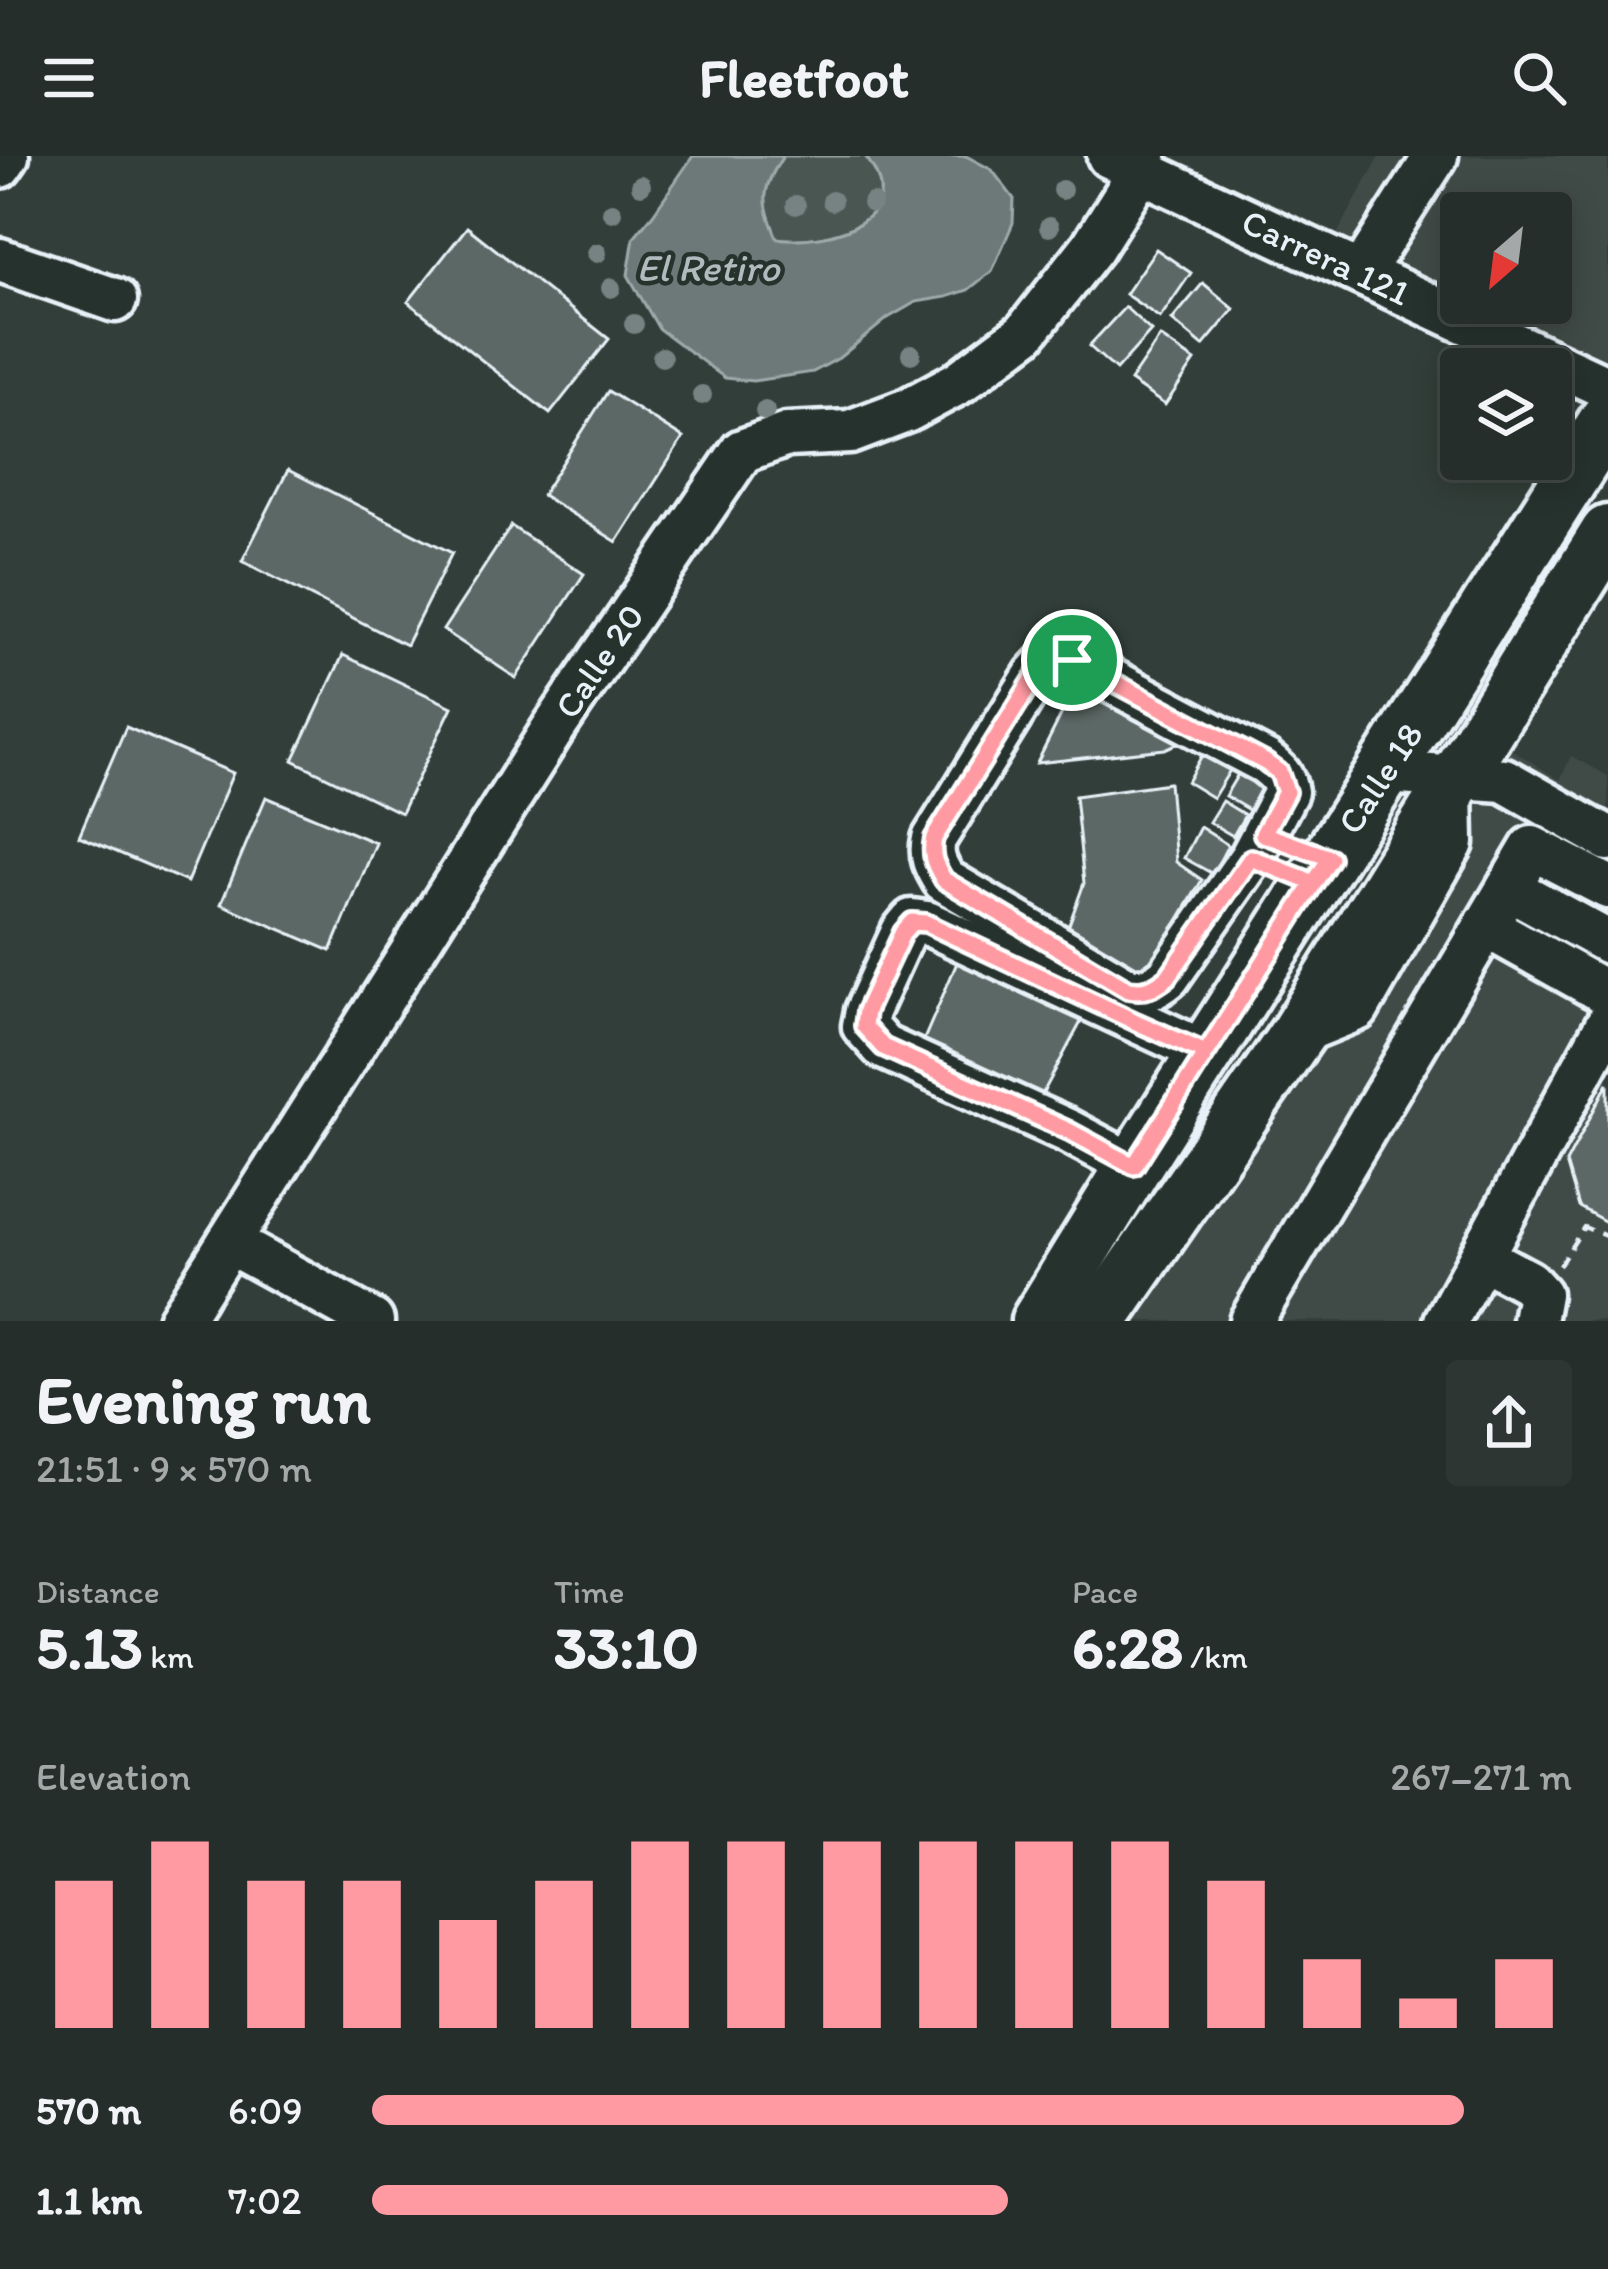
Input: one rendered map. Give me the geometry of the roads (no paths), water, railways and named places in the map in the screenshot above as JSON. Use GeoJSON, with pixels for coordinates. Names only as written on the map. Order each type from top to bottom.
{"type":"FeatureCollection","features":[{"type":"Feature","properties":{"kind":"main road","name":"Calle 18"},"geometry":{"type":"LineString","coordinates":[[1039,1321],[1608,419]]}},
{"type":"Feature","properties":{"kind":"main road","name":"Calle 18"},"geometry":{"type":"LineString","coordinates":[[1099,1321],[1471,780],[1491,722],[1608,533]]}},
{"type":"Feature","properties":{"kind":"street"},"geometry":{"type":"LineString","coordinates":[[0,166],[7,156]]}},
{"type":"Feature","properties":{"kind":"street"},"geometry":{"type":"LineString","coordinates":[[1361,273],[1436,156]]}},
{"type":"Feature","properties":{"kind":"street","name":"Carrera 121"},"geometry":{"type":"LineString","coordinates":[[1131,161],[1608,388]]}},
{"type":"Feature","properties":{"kind":"street","name":"Calle 20"},"geometry":{"type":"LineString","coordinates":[[179,1321],[553,729],[742,451],[787,435],[850,432],[908,410],[958,383],[1025,333],[1092,248],[1131,161]]}},
{"type":"Feature","properties":{"kind":"street"},"geometry":{"type":"LineString","coordinates":[[0,260],[115,300]]}},
{"type":"Feature","properties":{"kind":"street"},"geometry":{"type":"LineString","coordinates":[[1056,658],[1072,660],[1279,772],[1286,792],[1257,846],[1168,977],[1142,991],[1128,989],[944,880],[931,852],[934,838],[1036,675],[1056,658]]}},
{"type":"Feature","properties":{"kind":"street"},"geometry":{"type":"LineString","coordinates":[[1385,772],[1471,780],[1608,839]]}},
{"type":"Feature","properties":{"kind":"street"},"geometry":{"type":"LineString","coordinates":[[1257,846],[1322,870]]}},
{"type":"Feature","properties":{"kind":"street"},"geometry":{"type":"LineString","coordinates":[[1251,1321],[1532,848],[1608,887]]}},
{"type":"Feature","properties":{"kind":"street"},"geometry":{"type":"LineString","coordinates":[[1509,888],[1608,942]]}},
{"type":"Feature","properties":{"kind":"street"},"geometry":{"type":"LineString","coordinates":[[1134,1166],[1069,1131],[883,1047],[871,1036],[864,1026],[866,1011],[903,932],[912,922],[926,923],[1206,1053]]}},
{"type":"Feature","properties":{"kind":"street"},"geometry":{"type":"LineString","coordinates":[[1486,926],[1608,994]]}},
{"type":"Feature","properties":{"kind":"street"},"geometry":{"type":"LineString","coordinates":[[1446,1321],[1608,1023]]}},
{"type":"Feature","properties":{"kind":"street"},"geometry":{"type":"LineString","coordinates":[[229,1242],[372,1321]]}},
{"type":"Feature","properties":{"kind":"street"},"geometry":{"type":"LineString","coordinates":[[1481,1257],[1528,1282],[1536,1307]]}},
{"type":"Feature","properties":{"kind":"water","name":"El Retiro"},"geometry":{"type":"Polygon","coordinates":[[[693,156],[783,156],[766,196],[777,238],[841,232],[873,212],[880,197],[878,178],[865,156],[966,156],[992,170],[1014,199],[1013,223],[992,271],[968,290],[916,302],[813,372],[753,381],[725,378],[659,329],[628,275],[634,237],[693,156]]]}}]}
